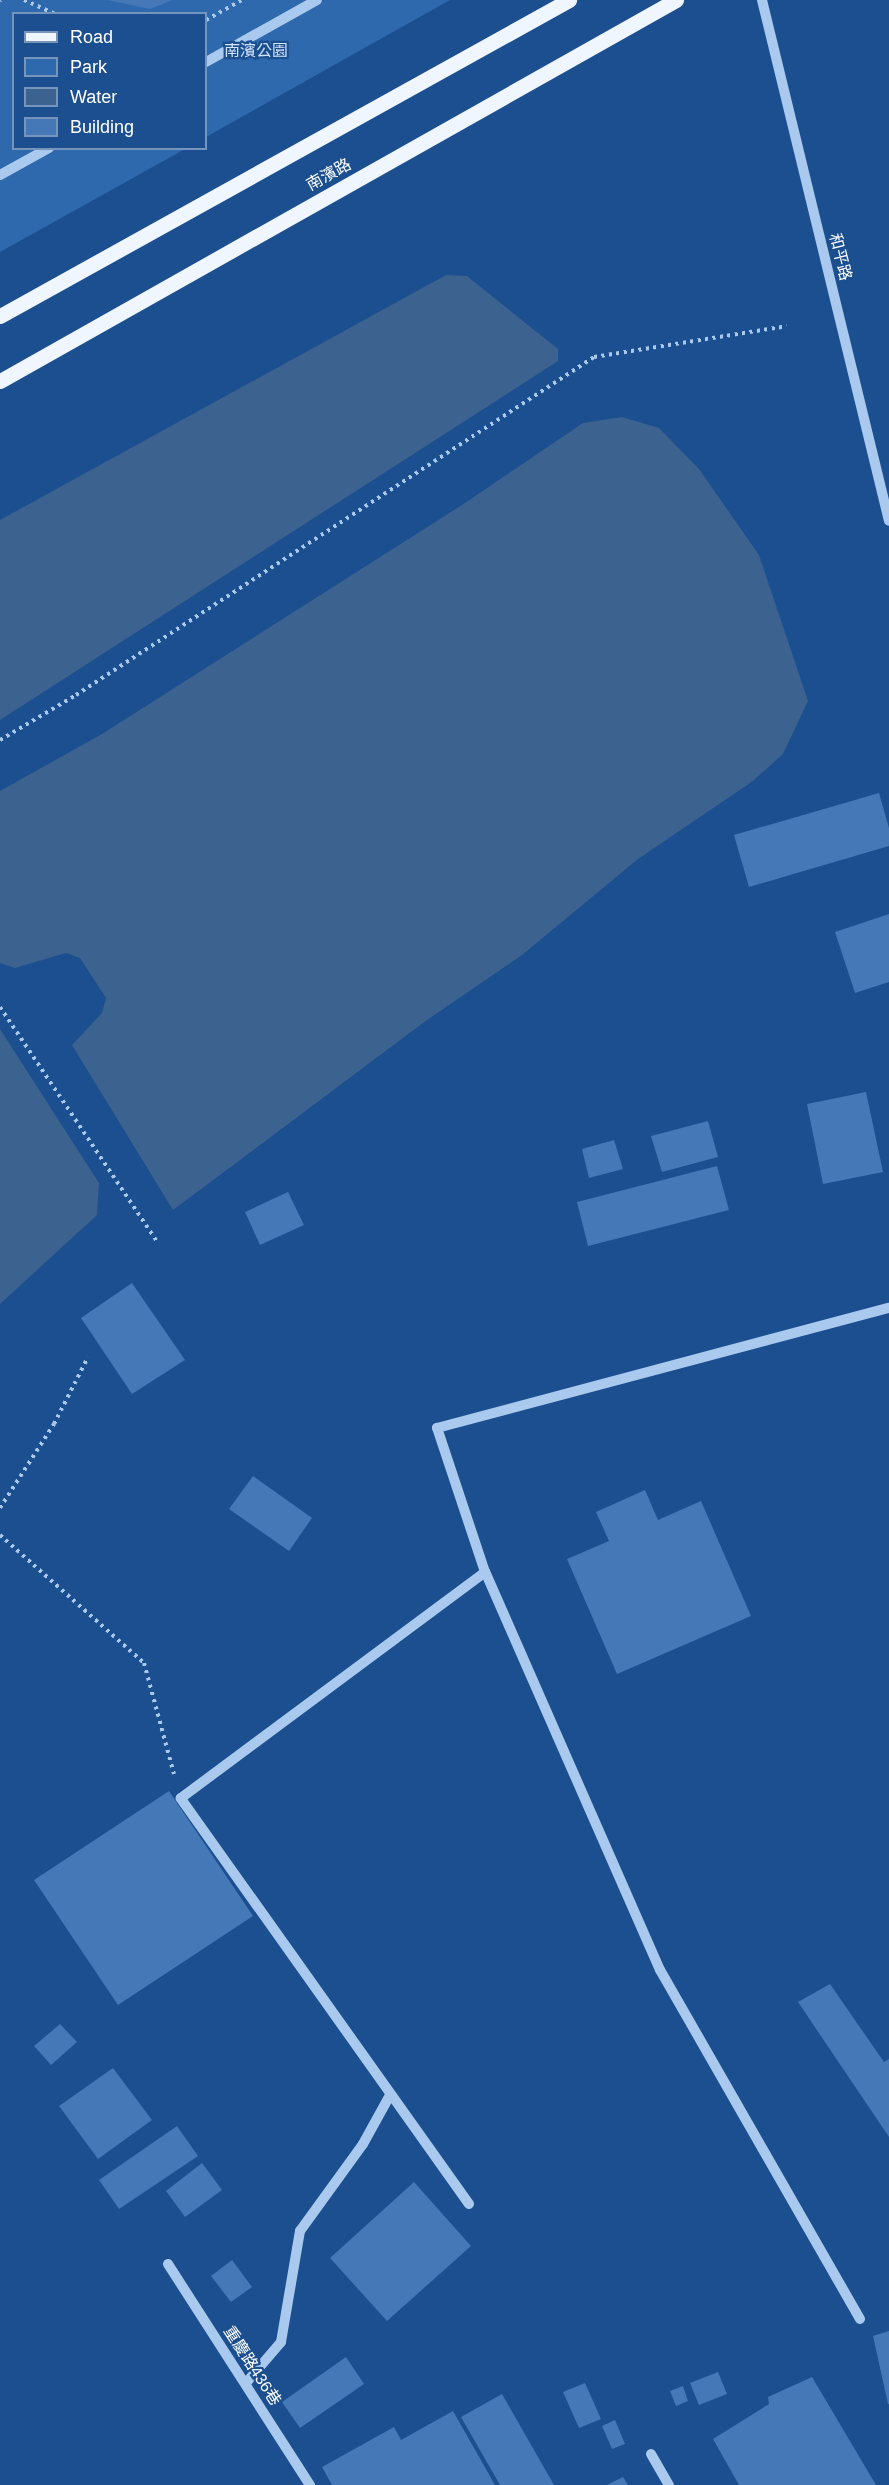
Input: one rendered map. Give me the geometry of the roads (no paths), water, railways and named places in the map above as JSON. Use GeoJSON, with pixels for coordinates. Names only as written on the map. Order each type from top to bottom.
{"type":"FeatureCollection","features":[{"type":"Feature","properties":{"kind":"main road"},"geometry":{"type":"LineString","coordinates":[[0,316],[569,0]]}},
{"type":"Feature","properties":{"kind":"main road","name":"南濱路"},"geometry":{"type":"LineString","coordinates":[[0,381],[676,0]]}},
{"type":"Feature","properties":{"kind":"street"},"geometry":{"type":"LineString","coordinates":[[207,61],[317,0]]}},
{"type":"Feature","properties":{"kind":"street","name":"和平路"},"geometry":{"type":"LineString","coordinates":[[762,0],[889,522]]}},
{"type":"Feature","properties":{"kind":"street"},"geometry":{"type":"LineString","coordinates":[[0,175],[45,150]]}},
{"type":"Feature","properties":{"kind":"street"},"geometry":{"type":"LineString","coordinates":[[860,2319],[660,1970],[485,1572],[437,1428],[889,1308]]}},
{"type":"Feature","properties":{"kind":"street"},"geometry":{"type":"LineString","coordinates":[[469,2204],[181,1798],[485,1572]]}},
{"type":"Feature","properties":{"kind":"street"},"geometry":{"type":"LineString","coordinates":[[246,2383],[281,2342],[300,2231],[363,2144],[390,2095]]}},
{"type":"Feature","properties":{"kind":"street","name":"重慶路436巷"},"geometry":{"type":"LineString","coordinates":[[168,2264],[310,2485]]}},
{"type":"Feature","properties":{"kind":"street"},"geometry":{"type":"LineString","coordinates":[[651,2454],[669,2485]]}},
{"type":"Feature","properties":{"kind":"water"},"geometry":{"type":"Polygon","coordinates":[[[446,275],[467,276],[558,349],[558,361],[0,720],[0,520],[446,275]]]}},
{"type":"Feature","properties":{"kind":"water"},"geometry":{"type":"Polygon","coordinates":[[[622,417],[659,428],[699,469],[759,555],[808,701],[783,754],[753,781],[638,859],[522,955],[427,1020],[173,1210],[72,1045],[102,1013],[106,998],[80,958],[66,953],[15,968],[0,963],[0,791],[102,734],[462,505],[583,423],[622,417]]]}},
{"type":"Feature","properties":{"kind":"water"},"geometry":{"type":"Polygon","coordinates":[[[0,1029],[99,1183],[97,1215],[0,1304],[0,1029]]]}},
{"type":"Feature","properties":{"kind":"park label","name":"南濱公園"},"geometry":{"type":"Point","coordinates":[256,51]}}]}
